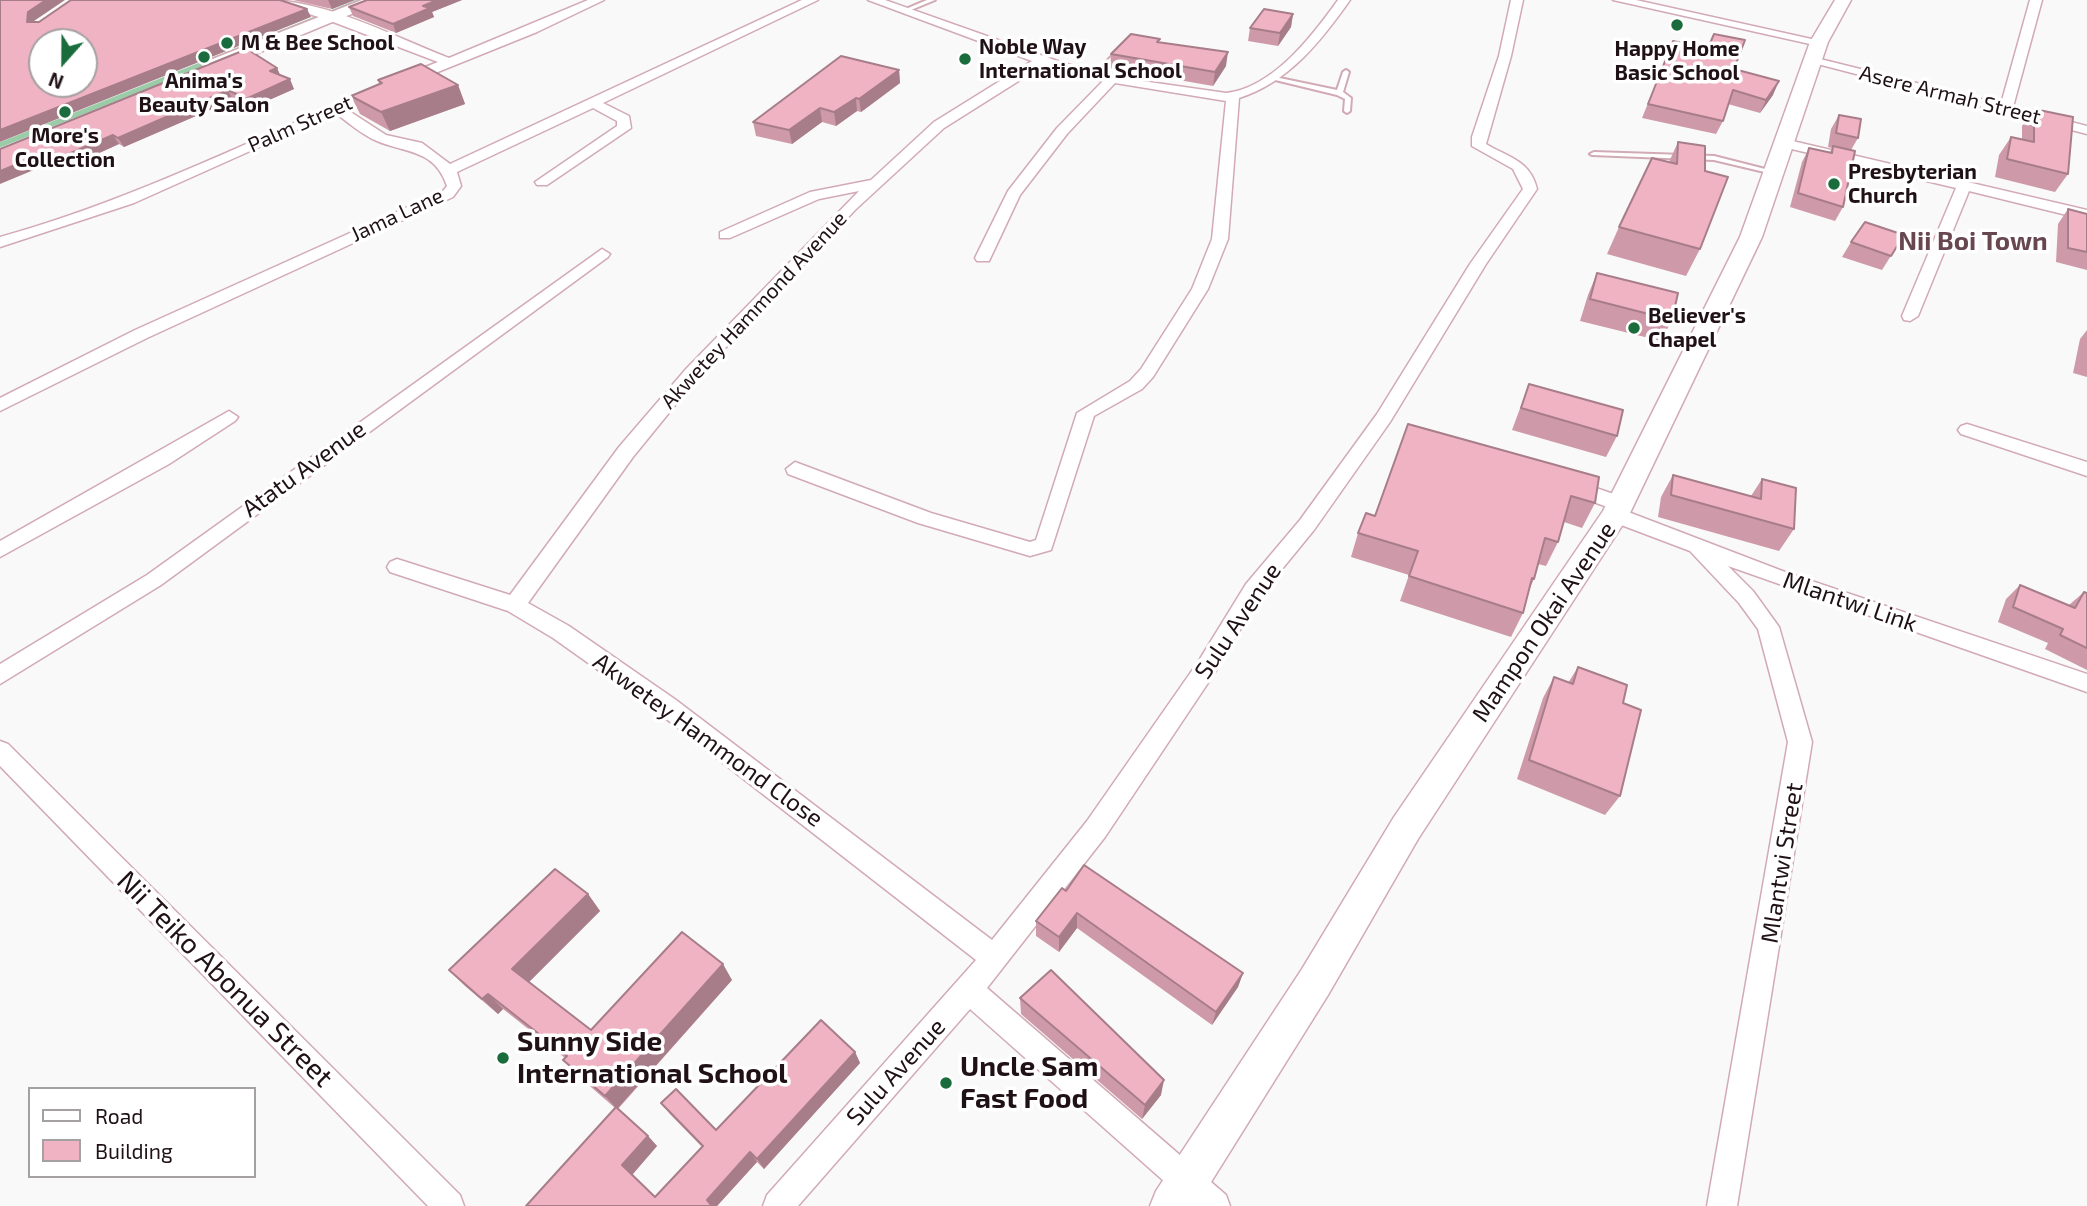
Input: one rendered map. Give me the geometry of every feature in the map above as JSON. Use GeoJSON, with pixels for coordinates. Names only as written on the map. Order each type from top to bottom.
{"type":"FeatureCollection","features":[{"type":"Feature","properties":{"kind":"street"},"geometry":{"type":"LineString","coordinates":[[271,0],[332,17],[448,62]]}},
{"type":"Feature","properties":{"kind":"street"},"geometry":{"type":"LineString","coordinates":[[191,74],[377,0]]}},
{"type":"Feature","properties":{"kind":"street","name":"Palm Street"},"geometry":{"type":"LineString","coordinates":[[0,242],[38,232],[133,198],[336,108],[538,29],[598,0]]}},
{"type":"Feature","properties":{"kind":"street","name":"Jama Lane"},"geometry":{"type":"LineString","coordinates":[[0,405],[176,317],[448,194],[454,187],[449,170],[812,0]]}},
{"type":"Feature","properties":{"kind":"street"},"geometry":{"type":"LineString","coordinates":[[878,0],[1040,62],[1112,79],[1233,96],[1270,78],[1304,51],[1343,0]]}},
{"type":"Feature","properties":{"kind":"street","name":"Sulu Avenue"},"geometry":{"type":"LineString","coordinates":[[778,1206],[969,990],[1096,829],[1206,668],[1253,590],[1390,420],[1478,264],[1530,189],[1528,173],[1521,166],[1479,146],[1479,137],[1505,56],[1517,0]]}},
{"type":"Feature","properties":{"kind":"street"},"geometry":{"type":"LineString","coordinates":[[1619,0],[1819,42]]}},
{"type":"Feature","properties":{"kind":"street","name":"Mampon Okai Avenue"},"geometry":{"type":"LineString","coordinates":[[1179,1192],[1315,982],[1406,828],[1618,510],[1751,237],[1819,42],[1843,0]]}},
{"type":"Feature","properties":{"kind":"street"},"geometry":{"type":"LineString","coordinates":[[2006,109],[2036,0]]}},
{"type":"Feature","properties":{"kind":"street","name":"Asere Armah Street"},"geometry":{"type":"LineString","coordinates":[[1812,61],[2087,130]]}},
{"type":"Feature","properties":{"kind":"street","name":"Akwetey Hammond Avenue"},"geometry":{"type":"LineString","coordinates":[[515,605],[626,452],[692,373],[876,183],[946,120],[1040,62]]}},
{"type":"Feature","properties":{"kind":"street"},"geometry":{"type":"LineString","coordinates":[[983,258],[1013,194],[1062,131],[1112,79]]}},
{"type":"Feature","properties":{"kind":"street"},"geometry":{"type":"LineString","coordinates":[[796,469],[925,518],[1030,549],[1044,545],[1086,413],[1091,407],[1128,390],[1147,373],[1200,289],[1220,239],[1233,96]]}},
{"type":"Feature","properties":{"kind":"street"},"geometry":{"type":"LineString","coordinates":[[542,183],[624,128],[624,120],[594,103]]}},
{"type":"Feature","properties":{"kind":"street"},"geometry":{"type":"LineString","coordinates":[[336,108],[381,138],[417,146],[449,170]]}},
{"type":"Feature","properties":{"kind":"street"},"geometry":{"type":"LineString","coordinates":[[1784,143],[2087,215]]}},
{"type":"Feature","properties":{"kind":"street"},"geometry":{"type":"LineString","coordinates":[[724,235],[815,195],[876,183]]}},
{"type":"Feature","properties":{"kind":"street"},"geometry":{"type":"LineString","coordinates":[[1910,316],[1964,186]]}},
{"type":"Feature","properties":{"kind":"street","name":"Atatu Avenue"},"geometry":{"type":"LineString","coordinates":[[0,676],[154,580],[602,254]]}},
{"type":"Feature","properties":{"kind":"street"},"geometry":{"type":"LineString","coordinates":[[0,550],[162,458],[229,416]]}},
{"type":"Feature","properties":{"kind":"street"},"geometry":{"type":"LineString","coordinates":[[1967,430],[2087,469]]}},
{"type":"Feature","properties":{"kind":"street","name":"Mlantwi Link"},"geometry":{"type":"LineString","coordinates":[[1546,477],[1698,548],[2087,683]]}},
{"type":"Feature","properties":{"kind":"street","name":"Mlantwi Street"},"geometry":{"type":"LineString","coordinates":[[1698,548],[1746,597],[1768,627],[1800,742],[1800,755],[1722,1206]]}},
{"type":"Feature","properties":{"kind":"street","name":"Akwetey Hammond Close"},"geometry":{"type":"LineString","coordinates":[[397,567],[515,605],[561,632],[668,708],[994,958]]}},
{"type":"Feature","properties":{"kind":"street","name":"Nii Teiko Abonua Street"},"geometry":{"type":"LineString","coordinates":[[0,751],[449,1206]]}},
{"type":"Feature","properties":{"kind":"street"},"geometry":{"type":"LineString","coordinates":[[969,990],[1179,1192],[1215,1206]]}},
{"type":"Feature","properties":{"kind":"lane"},"geometry":{"type":"LineString","coordinates":[[904,11],[932,0]]}},
{"type":"Feature","properties":{"kind":"lane"},"geometry":{"type":"LineString","coordinates":[[1095,76],[1122,48]]}},
{"type":"Feature","properties":{"kind":"lane"},"geometry":{"type":"LineString","coordinates":[[1339,93],[1346,72]]}},
{"type":"Feature","properties":{"kind":"lane"},"geometry":{"type":"LineString","coordinates":[[1270,78],[1339,93],[1348,98],[1347,111]]}},
{"type":"Feature","properties":{"kind":"lane"},"geometry":{"type":"LineString","coordinates":[[1594,155],[1714,158],[1773,172]]}},
{"type":"Feature","properties":{"kind":"building"},"geometry":{"type":"Polygon","coordinates":[[[0,0],[46,0],[28,12],[27,22],[39,22],[71,0],[280,0],[307,9],[98,91],[98,28],[28,28],[28,98],[81,98],[0,130],[0,0]]]}},
{"type":"Feature","properties":{"kind":"building"},"geometry":{"type":"Polygon","coordinates":[[[367,0],[437,0],[423,6],[430,8],[393,24],[349,7],[367,0]]]}},
{"type":"Feature","properties":{"kind":"building"},"geometry":{"type":"Polygon","coordinates":[[[1264,9],[1293,14],[1280,33],[1250,28],[1264,9]]]}},
{"type":"Feature","properties":{"kind":"building"},"geometry":{"type":"Polygon","coordinates":[[[1131,34],[1160,39],[1157,42],[1228,52],[1215,72],[1111,54],[1131,34]]]}},
{"type":"Feature","properties":{"kind":"building"},"geometry":{"type":"Polygon","coordinates":[[[1714,34],[1745,40],[1734,69],[1779,81],[1766,100],[1733,90],[1723,121],[1648,104],[1673,41],[1708,48],[1714,34]]]}},
{"type":"Feature","properties":{"kind":"building"},"geometry":{"type":"Polygon","coordinates":[[[247,49],[277,68],[270,71],[290,79],[246,99],[228,90],[118,138],[113,135],[59,158],[47,152],[0,171],[0,149],[247,49]]]}},
{"type":"Feature","properties":{"kind":"building"},"geometry":{"type":"Polygon","coordinates":[[[841,56],[899,70],[859,99],[856,98],[834,112],[820,108],[789,130],[753,122],[841,56]]]}},
{"type":"Feature","properties":{"kind":"building"},"geometry":{"type":"Polygon","coordinates":[[[421,64],[458,85],[381,112],[351,96],[382,83],[378,80],[421,64]]]}},
{"type":"Feature","properties":{"kind":"building"},"geometry":{"type":"Polygon","coordinates":[[[2034,109],[2073,117],[2068,174],[2007,159],[2011,137],[2034,142],[2034,109]]]}},
{"type":"Feature","properties":{"kind":"building"},"geometry":{"type":"Polygon","coordinates":[[[1839,115],[1861,119],[1858,138],[1836,133],[1839,115]]]}},
{"type":"Feature","properties":{"kind":"building"},"geometry":{"type":"Polygon","coordinates":[[[1678,142],[1705,146],[1705,171],[1728,177],[1700,249],[1619,227],[1652,158],[1677,164],[1678,142]]]}},
{"type":"Feature","properties":{"kind":"building"},"geometry":{"type":"Polygon","coordinates":[[[1833,146],[1855,151],[1843,207],[1798,193],[1809,148],[1832,153],[1833,146]]]}},
{"type":"Feature","properties":{"kind":"building"},"geometry":{"type":"Polygon","coordinates":[[[2068,209],[2087,214],[2087,252],[2068,248],[2068,209]]]}},
{"type":"Feature","properties":{"kind":"building"},"geometry":{"type":"Polygon","coordinates":[[[1865,222],[1904,235],[1891,256],[1851,242],[1865,222]]]}},
{"type":"Feature","properties":{"kind":"building"},"geometry":{"type":"Polygon","coordinates":[[[1597,273],[1678,293],[1672,320],[1590,299],[1597,273]]]}},
{"type":"Feature","properties":{"kind":"building"},"geometry":{"type":"Polygon","coordinates":[[[1529,384],[1623,410],[1617,436],[1521,408],[1529,384]]]}},
{"type":"Feature","properties":{"kind":"building"},"geometry":{"type":"Polygon","coordinates":[[[1408,424],[1599,477],[1595,503],[1571,496],[1558,542],[1545,538],[1523,613],[1409,576],[1418,551],[1358,533],[1366,513],[1375,516],[1408,424]]]}},
{"type":"Feature","properties":{"kind":"building"},"geometry":{"type":"Polygon","coordinates":[[[1673,475],[1761,499],[1762,479],[1796,488],[1794,529],[1671,495],[1673,475]]]}},
{"type":"Feature","properties":{"kind":"building"},"geometry":{"type":"Polygon","coordinates":[[[2020,585],[2075,608],[2084,592],[2087,593],[2087,648],[2060,635],[2063,629],[2013,607],[2020,585]]]}},
{"type":"Feature","properties":{"kind":"building"},"geometry":{"type":"Polygon","coordinates":[[[1578,667],[1627,685],[1623,703],[1641,710],[1620,796],[1529,760],[1554,677],[1573,684],[1578,667]]]}},
{"type":"Feature","properties":{"kind":"building"},"geometry":{"type":"Polygon","coordinates":[[[1084,865],[1243,973],[1216,1012],[1077,913],[1059,937],[1036,921],[1062,888],[1066,891],[1084,865]]]}},
{"type":"Feature","properties":{"kind":"building"},"geometry":{"type":"Polygon","coordinates":[[[555,869],[588,894],[512,969],[591,1030],[682,932],[723,964],[605,1096],[563,1060],[567,1056],[488,994],[482,999],[449,970],[555,869]]]}},
{"type":"Feature","properties":{"kind":"building"},"geometry":{"type":"Polygon","coordinates":[[[1051,970],[1164,1080],[1145,1105],[1020,998],[1051,970]]]}},
{"type":"Feature","properties":{"kind":"building"},"geometry":{"type":"Polygon","coordinates":[[[821,1020],[855,1052],[757,1159],[750,1152],[707,1200],[712,1206],[526,1206],[616,1107],[648,1136],[622,1165],[655,1197],[703,1146],[661,1103],[676,1089],[716,1130],[821,1020]]]}},
{"type":"Feature","properties":{"kind":"waterway"},"geometry":{"type":"LineString","coordinates":[[0,145],[363,0]]}},
{"type":"Feature","properties":{"kind":"place","name":"Happy Home Basic School"},"geometry":{"type":"Point","coordinates":[1677,25]}},
{"type":"Feature","properties":{"kind":"place","name":"M & Bee School"},"geometry":{"type":"Point","coordinates":[227,43]}},
{"type":"Feature","properties":{"kind":"place","name":"Anima's Beauty Salon"},"geometry":{"type":"Point","coordinates":[204,57]}},
{"type":"Feature","properties":{"kind":"place","name":"Noble Way International School"},"geometry":{"type":"Point","coordinates":[965,59]}},
{"type":"Feature","properties":{"kind":"place","name":"More's Collection"},"geometry":{"type":"Point","coordinates":[65,112]}},
{"type":"Feature","properties":{"kind":"place","name":"Presbyterian Church"},"geometry":{"type":"Point","coordinates":[1834,184]}},
{"type":"Feature","properties":{"kind":"place","name":"Believer's Chapel"},"geometry":{"type":"Point","coordinates":[1634,328]}},
{"type":"Feature","properties":{"kind":"place","name":"Sunny Side International School"},"geometry":{"type":"Point","coordinates":[503,1058]}},
{"type":"Feature","properties":{"kind":"place","name":"Uncle Sam Fast Food"},"geometry":{"type":"Point","coordinates":[946,1083]}},
{"type":"Feature","properties":{"kind":"district","name":"Nii Boi Town"},"geometry":{"type":"Point","coordinates":[1973,241]}}]}
